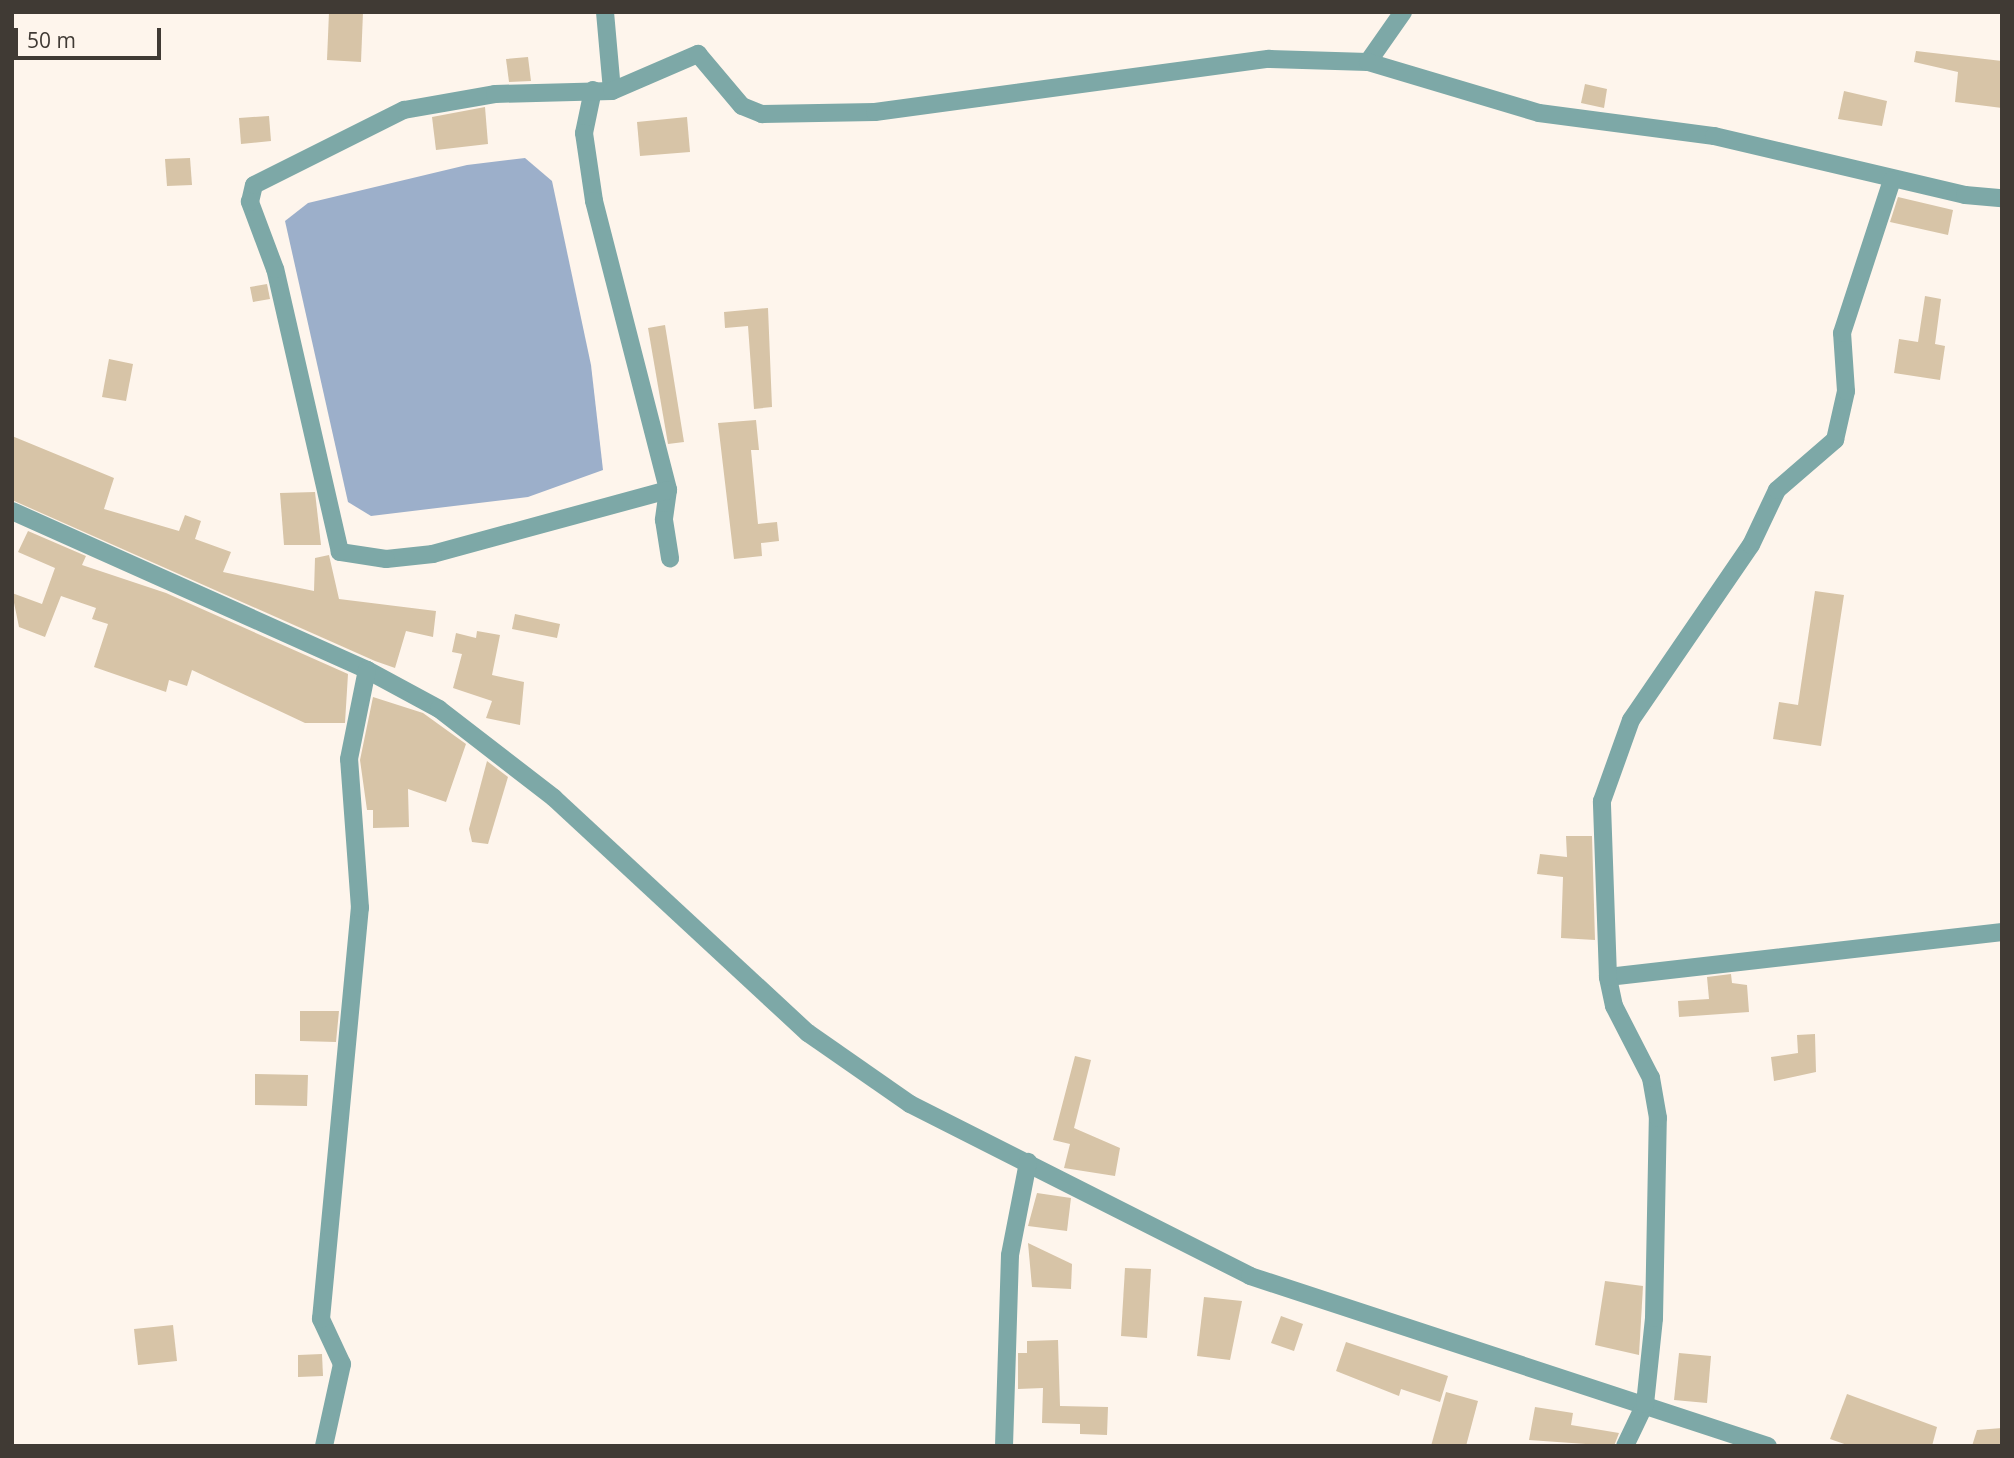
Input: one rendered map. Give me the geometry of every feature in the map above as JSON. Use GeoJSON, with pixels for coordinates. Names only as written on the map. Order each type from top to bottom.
{"type":"FeatureCollection","features":[{"type":"Feature","properties":{"kind":"street"},"geometry":{"type":"LineString","coordinates":[[605,12],[612,91]]}},
{"type":"Feature","properties":{"kind":"street"},"geometry":{"type":"LineString","coordinates":[[1368,62],[1403,12]]}},
{"type":"Feature","properties":{"kind":"street"},"geometry":{"type":"LineString","coordinates":[[668,490],[433,554],[386,558],[340,552],[275,269],[250,202],[254,185],[404,110],[495,94],[612,91],[698,54],[742,106],[773,114],[911,108],[1269,59],[1368,62],[1539,113],[1714,136],[1892,180],[2002,198]]}},
{"type":"Feature","properties":{"kind":"street"},"geometry":{"type":"LineString","coordinates":[[593,90],[584,133],[594,201],[668,490],[664,520],[670,559]]}},
{"type":"Feature","properties":{"kind":"street"},"geometry":{"type":"LineString","coordinates":[[1625,1446],[1645,1404],[1660,1182],[1657,1096],[1614,1006],[1608,977],[1601,826],[1609,777],[1631,720],[1751,545],[1777,490],[1835,440],[1846,391],[1842,334],[1892,180]]}},
{"type":"Feature","properties":{"kind":"street"},"geometry":{"type":"LineString","coordinates":[[12,511],[367,670],[439,709],[554,798],[850,1067],[1028,1162],[1250,1276],[1468,1353],[1645,1404],[1769,1446]]}},
{"type":"Feature","properties":{"kind":"street"},"geometry":{"type":"LineString","coordinates":[[324,1446],[342,1364],[321,1319],[360,908],[349,759],[367,670]]}},
{"type":"Feature","properties":{"kind":"street"},"geometry":{"type":"LineString","coordinates":[[1608,977],[2002,932]]}},
{"type":"Feature","properties":{"kind":"street"},"geometry":{"type":"LineString","coordinates":[[1003,1446],[1010,1255],[1028,1162]]}},
{"type":"Feature","properties":{"kind":"water"},"geometry":{"type":"Polygon","coordinates":[[[525,158],[552,181],[591,365],[603,470],[528,497],[371,516],[348,502],[285,221],[308,203],[467,165],[525,158]]]}},
{"type":"Feature","properties":{"kind":"building"},"geometry":{"type":"Polygon","coordinates":[[[329,12],[363,12],[361,62],[327,60],[329,12]]]}},
{"type":"Feature","properties":{"kind":"building"},"geometry":{"type":"Polygon","coordinates":[[[1916,51],[2002,61],[2002,108],[1955,102],[1958,72],[1914,62],[1916,51]]]}},
{"type":"Feature","properties":{"kind":"building"},"geometry":{"type":"Polygon","coordinates":[[[528,57],[531,81],[509,82],[506,59],[528,57]]]}},
{"type":"Feature","properties":{"kind":"building"},"geometry":{"type":"Polygon","coordinates":[[[1585,84],[1607,89],[1604,108],[1581,103],[1585,84]]]}},
{"type":"Feature","properties":{"kind":"building"},"geometry":{"type":"Polygon","coordinates":[[[1844,91],[1887,101],[1882,126],[1838,119],[1844,91]]]}},
{"type":"Feature","properties":{"kind":"building"},"geometry":{"type":"Polygon","coordinates":[[[485,107],[488,144],[436,150],[432,117],[485,107]]]}},
{"type":"Feature","properties":{"kind":"building"},"geometry":{"type":"Polygon","coordinates":[[[269,116],[271,141],[241,144],[239,118],[269,116]]]}},
{"type":"Feature","properties":{"kind":"building"},"geometry":{"type":"Polygon","coordinates":[[[687,117],[690,152],[640,156],[637,122],[687,117]]]}},
{"type":"Feature","properties":{"kind":"building"},"geometry":{"type":"Polygon","coordinates":[[[190,158],[192,185],[167,186],[165,159],[190,158]]]}},
{"type":"Feature","properties":{"kind":"building"},"geometry":{"type":"Polygon","coordinates":[[[1898,197],[1953,210],[1948,235],[1890,222],[1898,197]]]}},
{"type":"Feature","properties":{"kind":"building"},"geometry":{"type":"Polygon","coordinates":[[[267,284],[270,299],[253,302],[250,287],[267,284]]]}},
{"type":"Feature","properties":{"kind":"building"},"geometry":{"type":"Polygon","coordinates":[[[1925,296],[1941,299],[1935,344],[1945,346],[1940,380],[1894,373],[1899,339],[1918,342],[1925,296]]]}},
{"type":"Feature","properties":{"kind":"building"},"geometry":{"type":"Polygon","coordinates":[[[768,308],[772,407],[754,409],[748,326],[725,328],[724,312],[768,308]]]}},
{"type":"Feature","properties":{"kind":"building"},"geometry":{"type":"Polygon","coordinates":[[[665,325],[684,442],[668,444],[648,328],[665,325]]]}},
{"type":"Feature","properties":{"kind":"building"},"geometry":{"type":"Polygon","coordinates":[[[109,359],[133,364],[126,401],[102,397],[109,359]]]}},
{"type":"Feature","properties":{"kind":"building"},"geometry":{"type":"Polygon","coordinates":[[[756,420],[759,450],[751,450],[758,524],[777,522],[779,541],[761,543],[762,556],[734,559],[718,423],[756,420]]]}},
{"type":"Feature","properties":{"kind":"building"},"geometry":{"type":"Polygon","coordinates":[[[12,436],[114,478],[104,509],[179,531],[185,515],[201,521],[195,539],[231,552],[223,572],[314,591],[315,558],[329,555],[339,599],[436,611],[433,637],[406,631],[395,668],[12,500],[12,436]]]}},
{"type":"Feature","properties":{"kind":"building"},"geometry":{"type":"Polygon","coordinates":[[[315,492],[321,545],[284,545],[280,493],[315,492]]]}},
{"type":"Feature","properties":{"kind":"building"},"geometry":{"type":"Polygon","coordinates":[[[28,531],[86,556],[82,565],[166,593],[348,674],[345,723],[305,723],[192,670],[187,686],[169,680],[166,692],[94,667],[108,624],[92,619],[96,608],[61,596],[45,637],[19,627],[12,593],[42,604],[55,568],[18,552],[28,531]]]}},
{"type":"Feature","properties":{"kind":"building"},"geometry":{"type":"Polygon","coordinates":[[[1815,591],[1844,595],[1821,746],[1773,739],[1779,702],[1798,705],[1815,591]]]}},
{"type":"Feature","properties":{"kind":"building"},"geometry":{"type":"Polygon","coordinates":[[[515,614],[560,624],[557,638],[512,629],[515,614]]]}},
{"type":"Feature","properties":{"kind":"building"},"geometry":{"type":"Polygon","coordinates":[[[477,631],[500,635],[492,675],[524,682],[520,725],[486,718],[492,701],[453,688],[462,654],[452,652],[456,633],[476,638],[477,631]]]}},
{"type":"Feature","properties":{"kind":"building"},"geometry":{"type":"Polygon","coordinates":[[[373,697],[423,713],[466,744],[446,802],[408,789],[409,827],[373,828],[373,810],[367,810],[360,760],[373,697]]]}},
{"type":"Feature","properties":{"kind":"building"},"geometry":{"type":"Polygon","coordinates":[[[487,761],[508,777],[488,844],[472,842],[469,829],[487,761]]]}},
{"type":"Feature","properties":{"kind":"building"},"geometry":{"type":"Polygon","coordinates":[[[1566,836],[1592,836],[1595,940],[1561,938],[1563,877],[1537,874],[1540,854],[1567,857],[1566,836]]]}},
{"type":"Feature","properties":{"kind":"building"},"geometry":{"type":"Polygon","coordinates":[[[1731,974],[1732,983],[1747,985],[1749,1012],[1679,1017],[1678,1001],[1709,999],[1707,977],[1731,974]]]}},
{"type":"Feature","properties":{"kind":"building"},"geometry":{"type":"Polygon","coordinates":[[[300,1011],[339,1011],[336,1042],[300,1041],[300,1011]]]}},
{"type":"Feature","properties":{"kind":"building"},"geometry":{"type":"Polygon","coordinates":[[[1815,1034],[1816,1072],[1774,1081],[1771,1057],[1798,1053],[1797,1035],[1815,1034]]]}},
{"type":"Feature","properties":{"kind":"building"},"geometry":{"type":"Polygon","coordinates":[[[1075,1056],[1091,1060],[1074,1128],[1120,1148],[1115,1176],[1064,1168],[1070,1144],[1053,1140],[1075,1056]]]}},
{"type":"Feature","properties":{"kind":"building"},"geometry":{"type":"Polygon","coordinates":[[[255,1074],[308,1075],[307,1106],[255,1105],[255,1074]]]}},
{"type":"Feature","properties":{"kind":"building"},"geometry":{"type":"Polygon","coordinates":[[[1037,1193],[1071,1198],[1067,1231],[1028,1226],[1037,1193]]]}},
{"type":"Feature","properties":{"kind":"building"},"geometry":{"type":"Polygon","coordinates":[[[1028,1243],[1072,1264],[1071,1289],[1032,1287],[1028,1243]]]}},
{"type":"Feature","properties":{"kind":"building"},"geometry":{"type":"Polygon","coordinates":[[[1125,1268],[1151,1269],[1147,1338],[1121,1336],[1125,1268]]]}},
{"type":"Feature","properties":{"kind":"building"},"geometry":{"type":"Polygon","coordinates":[[[1605,1281],[1643,1286],[1639,1355],[1595,1345],[1605,1281]]]}},
{"type":"Feature","properties":{"kind":"building"},"geometry":{"type":"Polygon","coordinates":[[[1204,1297],[1242,1301],[1230,1360],[1197,1356],[1204,1297]]]}},
{"type":"Feature","properties":{"kind":"building"},"geometry":{"type":"Polygon","coordinates":[[[1281,1316],[1303,1324],[1294,1351],[1271,1343],[1281,1316]]]}},
{"type":"Feature","properties":{"kind":"building"},"geometry":{"type":"Polygon","coordinates":[[[173,1325],[177,1361],[138,1365],[134,1329],[173,1325]]]}},
{"type":"Feature","properties":{"kind":"building"},"geometry":{"type":"Polygon","coordinates":[[[1058,1340],[1060,1406],[1108,1407],[1107,1435],[1080,1434],[1080,1424],[1042,1423],[1043,1388],[1018,1389],[1018,1353],[1027,1353],[1027,1341],[1058,1340]]]}},
{"type":"Feature","properties":{"kind":"building"},"geometry":{"type":"Polygon","coordinates":[[[1346,1342],[1448,1376],[1440,1402],[1401,1389],[1399,1396],[1336,1371],[1346,1342]]]}},
{"type":"Feature","properties":{"kind":"building"},"geometry":{"type":"Polygon","coordinates":[[[1679,1353],[1711,1356],[1707,1403],[1674,1400],[1679,1353]]]}},
{"type":"Feature","properties":{"kind":"building"},"geometry":{"type":"Polygon","coordinates":[[[322,1354],[323,1376],[298,1377],[298,1355],[322,1354]]]}},
{"type":"Feature","properties":{"kind":"building"},"geometry":{"type":"Polygon","coordinates":[[[1446,1392],[1478,1401],[1466,1446],[1431,1446],[1446,1392]]]}},
{"type":"Feature","properties":{"kind":"building"},"geometry":{"type":"Polygon","coordinates":[[[1847,1394],[1937,1427],[1932,1446],[1850,1446],[1830,1439],[1847,1394]]]}},
{"type":"Feature","properties":{"kind":"building"},"geometry":{"type":"Polygon","coordinates":[[[1535,1407],[1573,1413],[1571,1425],[1619,1433],[1614,1446],[1529,1440],[1535,1407]]]}},
{"type":"Feature","properties":{"kind":"building"},"geometry":{"type":"Polygon","coordinates":[[[2002,1428],[2002,1446],[1972,1446],[1977,1430],[2002,1428]]]}}]}
